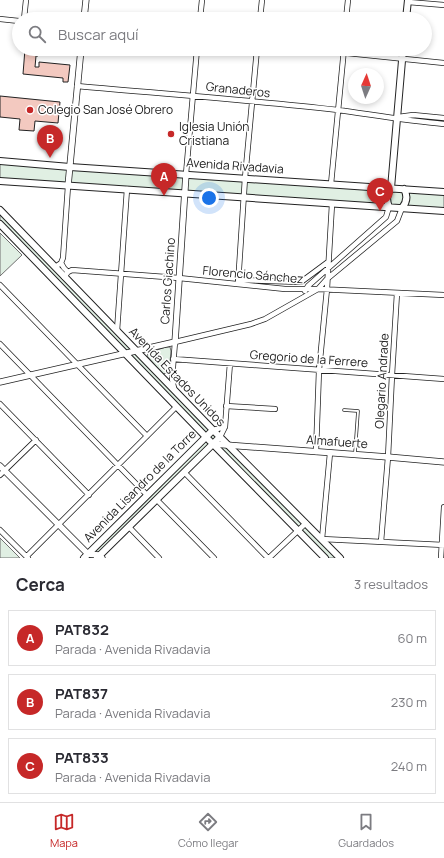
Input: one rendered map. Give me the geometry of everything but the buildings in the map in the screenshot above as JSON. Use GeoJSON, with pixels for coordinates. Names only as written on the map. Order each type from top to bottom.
{"type":"FeatureCollection","features":[{"type":"Feature","properties":{"kind":"main road"},"geometry":{"type":"LineString","coordinates":[[407,12],[408,1]]}},
{"type":"Feature","properties":{"kind":"main road"},"geometry":{"type":"LineString","coordinates":[[389,207],[386,197],[390,188],[402,56]]}},
{"type":"Feature","properties":{"kind":"main road","name":"Avenida Rivadavia"},"geometry":{"type":"LineString","coordinates":[[0,161],[444,192]]}},
{"type":"Feature","properties":{"kind":"main road"},"geometry":{"type":"LineString","coordinates":[[0,181],[444,211]]}},
{"type":"Feature","properties":{"kind":"main road"},"geometry":{"type":"LineString","coordinates":[[402,208],[406,204],[407,198],[404,189]]}},
{"type":"Feature","properties":{"kind":"main road","name":"Avenida Estados Unidos"},"geometry":{"type":"LineString","coordinates":[[0,210],[56,267],[66,274],[117,331],[340,558]]}},
{"type":"Feature","properties":{"kind":"main road","name":"Avenida Estados Unidos"},"geometry":{"type":"LineString","coordinates":[[0,224],[176,407],[325,558]]}},
{"type":"Feature","properties":{"kind":"main road"},"geometry":{"type":"LineString","coordinates":[[48,275],[56,267]]}},
{"type":"Feature","properties":{"kind":"main road"},"geometry":{"type":"LineString","coordinates":[[57,284],[66,274]]}},
{"type":"Feature","properties":{"kind":"main road","name":"Avenida Lisandro de la Torre"},"geometry":{"type":"LineString","coordinates":[[86,556],[213,430]]}},
{"type":"Feature","properties":{"kind":"main road","name":"Avenida Lisandro de la Torre"},"geometry":{"type":"LineString","coordinates":[[99,557],[220,437]]}},
{"type":"Feature","properties":{"kind":"street"},"geometry":{"type":"LineString","coordinates":[[25,12],[26,0]]}},
{"type":"Feature","properties":{"kind":"street"},"geometry":{"type":"LineString","coordinates":[[85,12],[86,0]]}},
{"type":"Feature","properties":{"kind":"street"},"geometry":{"type":"LineString","coordinates":[[201,12],[202,0]]}},
{"type":"Feature","properties":{"kind":"street"},"geometry":{"type":"LineString","coordinates":[[261,12],[262,0]]}},
{"type":"Feature","properties":{"kind":"street"},"geometry":{"type":"LineString","coordinates":[[347,12],[348,0]]}},
{"type":"Feature","properties":{"kind":"street"},"geometry":{"type":"LineString","coordinates":[[408,1],[444,5]]}},
{"type":"Feature","properties":{"kind":"street"},"geometry":{"type":"LineString","coordinates":[[0,19],[12,20]]}},
{"type":"Feature","properties":{"kind":"street"},"geometry":{"type":"LineString","coordinates":[[56,267],[61,263],[63,258],[80,56]]}},
{"type":"Feature","properties":{"kind":"street"},"geometry":{"type":"LineString","coordinates":[[186,174],[196,56]]}},
{"type":"Feature","properties":{"kind":"street"},"geometry":{"type":"LineString","coordinates":[[256,56],[245,178],[238,282],[301,282],[328,262]]}},
{"type":"Feature","properties":{"kind":"street"},"geometry":{"type":"LineString","coordinates":[[331,184],[343,56]]}},
{"type":"Feature","properties":{"kind":"street"},"geometry":{"type":"LineString","coordinates":[[380,56],[444,62]]}},
{"type":"Feature","properties":{"kind":"street","name":"Granaderos"},"geometry":{"type":"LineString","coordinates":[[77,86],[338,110],[396,118],[406,121],[444,124]]}},
{"type":"Feature","properties":{"kind":"street","name":"Granaderos"},"geometry":{"type":"LineString","coordinates":[[396,118],[413,115],[444,118]]}},
{"type":"Feature","properties":{"kind":"street","name":"Carlos Giachino"},"geometry":{"type":"LineString","coordinates":[[174,388],[172,379],[173,360],[186,174]]}},
{"type":"Feature","properties":{"kind":"street"},"geometry":{"type":"LineString","coordinates":[[117,331],[127,189]]}},
{"type":"Feature","properties":{"kind":"street"},"geometry":{"type":"LineString","coordinates":[[316,452],[319,370],[327,289],[332,204]]}},
{"type":"Feature","properties":{"kind":"street"},"geometry":{"type":"LineString","coordinates":[[304,296],[308,286],[386,217],[389,207]]}},
{"type":"Feature","properties":{"kind":"street"},"geometry":{"type":"LineString","coordinates":[[0,382],[251,324],[281,311],[318,288],[397,221],[402,208]]}},
{"type":"Feature","properties":{"kind":"street"},"geometry":{"type":"LineString","coordinates":[[61,263],[66,274]]}},
{"type":"Feature","properties":{"kind":"street","name":"Florencio Sánchez"},"geometry":{"type":"LineString","coordinates":[[66,274],[72,270],[238,282],[261,288],[306,290],[318,288],[444,295]]}},
{"type":"Feature","properties":{"kind":"street"},"geometry":{"type":"LineString","coordinates":[[0,285],[147,436]]}},
{"type":"Feature","properties":{"kind":"street","name":"Olegario Andrade"},"geometry":{"type":"LineString","coordinates":[[381,542],[388,457],[397,293]]}},
{"type":"Feature","properties":{"kind":"street"},"geometry":{"type":"LineString","coordinates":[[0,344],[147,495]]}},
{"type":"Feature","properties":{"kind":"street","name":"Gregorio de la Ferrere"},"geometry":{"type":"LineString","coordinates":[[173,360],[392,374],[444,379]]}},
{"type":"Feature","properties":{"kind":"street"},"geometry":{"type":"LineString","coordinates":[[220,437],[224,427],[230,363]]}},
{"type":"Feature","properties":{"kind":"street"},"geometry":{"type":"LineString","coordinates":[[0,404],[88,495]]}},
{"type":"Feature","properties":{"kind":"street"},"geometry":{"type":"LineString","coordinates":[[226,406],[274,409]]}},
{"type":"Feature","properties":{"kind":"street"},"geometry":{"type":"LineString","coordinates":[[0,530],[28,557],[176,407]]}},
{"type":"Feature","properties":{"kind":"street"},"geometry":{"type":"LineString","coordinates":[[213,430],[224,427]]}},
{"type":"Feature","properties":{"kind":"street"},"geometry":{"type":"LineString","coordinates":[[36,440],[1,470],[58,525],[86,556],[99,557]]}},
{"type":"Feature","properties":{"kind":"street","name":"Almafuerte"},"geometry":{"type":"LineString","coordinates":[[213,444],[444,462]]}},
{"type":"Feature","properties":{"kind":"street"},"geometry":{"type":"LineString","coordinates":[[330,452],[322,539],[443,545]]}},
{"type":"Feature","properties":{"kind":"street"},"geometry":{"type":"LineString","coordinates":[[184,472],[269,558],[306,523]]}},
{"type":"Feature","properties":{"kind":"street"},"geometry":{"type":"LineString","coordinates":[[157,500],[214,558]]}},
{"type":"Feature","properties":{"kind":"street"},"geometry":{"type":"LineString","coordinates":[[441,558],[443,545],[444,507]]}},
{"type":"Feature","properties":{"kind":"street"},"geometry":{"type":"LineString","coordinates":[[129,527],[159,558]]}},
{"type":"Feature","properties":{"kind":"street"},"geometry":{"type":"LineString","coordinates":[[305,538],[313,530]]}},
{"type":"Feature","properties":{"kind":"lane"},"geometry":{"type":"LineString","coordinates":[[344,410],[358,412],[355,454]]}},
{"type":"Feature","properties":{"kind":"green space"},"geometry":{"type":"Polygon","coordinates":[[[0,161],[444,192],[444,211],[0,181],[0,161]]]}},
{"type":"Feature","properties":{"kind":"green space"},"geometry":{"type":"Polygon","coordinates":[[[0,211],[340,558],[325,558],[213,444],[97,558],[84,558],[205,437],[0,224],[0,211]]]}},
{"type":"Feature","properties":{"kind":"green space"},"geometry":{"type":"Polygon","coordinates":[[[0,233],[22,255],[0,276],[0,233]]]}},
{"type":"Feature","properties":{"kind":"green space"},"geometry":{"type":"Polygon","coordinates":[[[170,347],[171,351],[169,372],[163,374],[147,356],[148,353],[170,347]]]}},
{"type":"Feature","properties":{"kind":"green space"},"geometry":{"type":"Polygon","coordinates":[[[0,538],[20,558],[0,558],[0,538]]]}},
{"type":"Feature","properties":{"kind":"place","name":"Colegio San José Obrero"},"geometry":{"type":"Point","coordinates":[30,110]}},
{"type":"Feature","properties":{"kind":"place","name":"Iglesia Unión Cristiana"},"geometry":{"type":"Point","coordinates":[171,134]}},
{"type":"Feature","properties":{"kind":"place","name":"PAT837"},"geometry":{"type":"Point","coordinates":[50,158]}},
{"type":"Feature","properties":{"kind":"place","name":"PAT832"},"geometry":{"type":"Point","coordinates":[164,196]}},
{"type":"Feature","properties":{"kind":"place","name":"PAT833"},"geometry":{"type":"Point","coordinates":[380,211]}}]}
